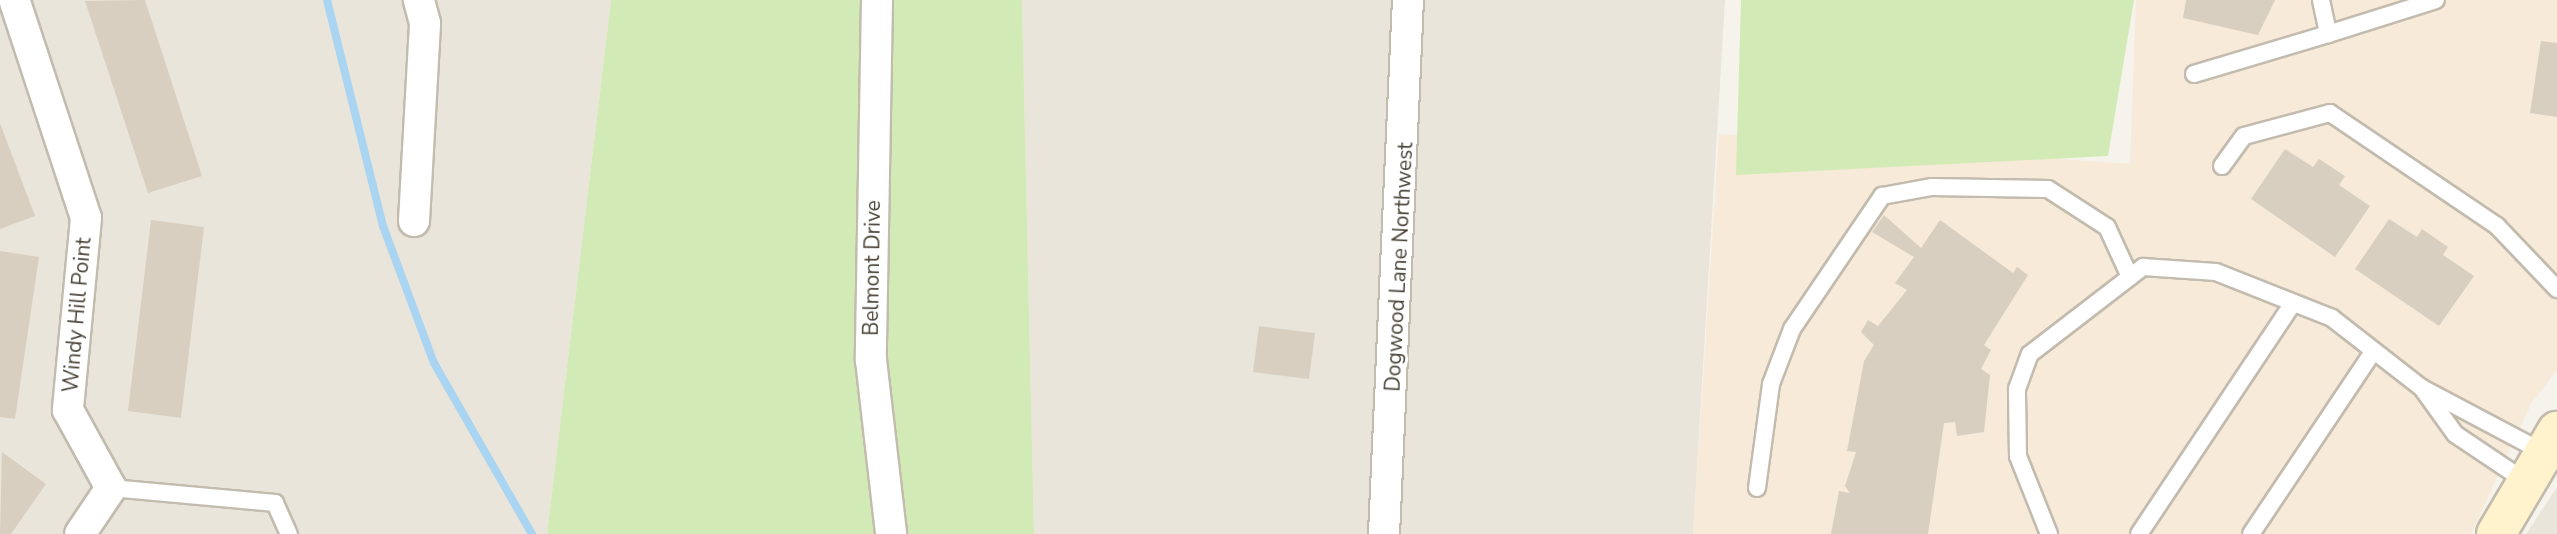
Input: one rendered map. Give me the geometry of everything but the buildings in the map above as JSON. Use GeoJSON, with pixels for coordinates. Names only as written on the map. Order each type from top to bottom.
{"type":"FeatureCollection","features":[{"type":"Feature","properties":{"kind":"street"},"geometry":{"type":"LineString","coordinates":[[414,221],[425,23],[419,0]]}},
{"type":"Feature","properties":{"kind":"street","name":"Belmont Drive"},"geometry":{"type":"LineString","coordinates":[[877,0],[871,360],[891,534]]}},
{"type":"Feature","properties":{"kind":"street","name":"Dogwood Lane Northwest"},"geometry":{"type":"LineString","coordinates":[[1384,534],[1408,0]]}},
{"type":"Feature","properties":{"kind":"street","name":"Windy Hill Point"},"geometry":{"type":"LineString","coordinates":[[12,3],[86,218],[68,410],[111,488]]}},
{"type":"Feature","properties":{"kind":"street"},"geometry":{"type":"LineString","coordinates":[[2496,534],[2542,455]]}},
{"type":"Feature","properties":{"kind":"street"},"geometry":{"type":"LineString","coordinates":[[80,534],[111,488]]}},
{"type":"Feature","properties":{"kind":"lane"},"geometry":{"type":"LineString","coordinates":[[2321,0],[2328,34]]}},
{"type":"Feature","properties":{"kind":"lane"},"geometry":{"type":"LineString","coordinates":[[2194,74],[2436,0]]}},
{"type":"Feature","properties":{"kind":"lane"},"geometry":{"type":"LineString","coordinates":[[2222,166],[2244,136],[2330,113],[2497,226],[2557,289]]}},
{"type":"Feature","properties":{"kind":"lane"},"geometry":{"type":"LineString","coordinates":[[1757,488],[1771,384],[1792,328],[1882,196],[1932,187],[2048,189],[2107,227],[2130,277]]}},
{"type":"Feature","properties":{"kind":"lane"},"geometry":{"type":"LineString","coordinates":[[2049,534],[2018,456],[2017,389],[2030,354],[2143,267],[2216,272],[2332,318],[2372,353],[2422,388],[2542,455]]}},
{"type":"Feature","properties":{"kind":"lane"},"geometry":{"type":"LineString","coordinates":[[2139,534],[2293,303]]}},
{"type":"Feature","properties":{"kind":"lane"},"geometry":{"type":"LineString","coordinates":[[2251,534],[2372,353]]}},
{"type":"Feature","properties":{"kind":"lane"},"geometry":{"type":"LineString","coordinates":[[2422,388],[2455,434],[2542,455]]}},
{"type":"Feature","properties":{"kind":"lane"},"geometry":{"type":"LineString","coordinates":[[111,488],[275,503],[289,534]]}},
{"type":"Feature","properties":{"kind":"shaded area"},"geometry":{"type":"Polygon","coordinates":[[[0,0],[611,0],[547,534],[0,534],[0,0]]]}},
{"type":"Feature","properties":{"kind":"shaded area"},"geometry":{"type":"Polygon","coordinates":[[[1022,0],[1725,0],[1693,534],[1034,534],[1022,0]]]}},
{"type":"Feature","properties":{"kind":"shaded area"},"geometry":{"type":"Polygon","coordinates":[[[2136,0],[2557,0],[2557,370],[2531,404],[2471,534],[1693,534],[1719,134],[2130,164],[2136,0]]]}},
{"type":"Feature","properties":{"kind":"shaded area"},"geometry":{"type":"Polygon","coordinates":[[[2557,487],[2557,534],[2526,534],[2557,487]]]}},
{"type":"Feature","properties":{"kind":"green space"},"geometry":{"type":"Polygon","coordinates":[[[611,0],[1022,0],[1034,534],[547,534],[611,0]]]}},
{"type":"Feature","properties":{"kind":"green space"},"geometry":{"type":"Polygon","coordinates":[[[1741,0],[2134,0],[2108,156],[1736,175],[1741,0]]]}},
{"type":"Feature","properties":{"kind":"waterway"},"geometry":{"type":"LineString","coordinates":[[327,0],[383,226],[434,363],[532,534]]}}]}
